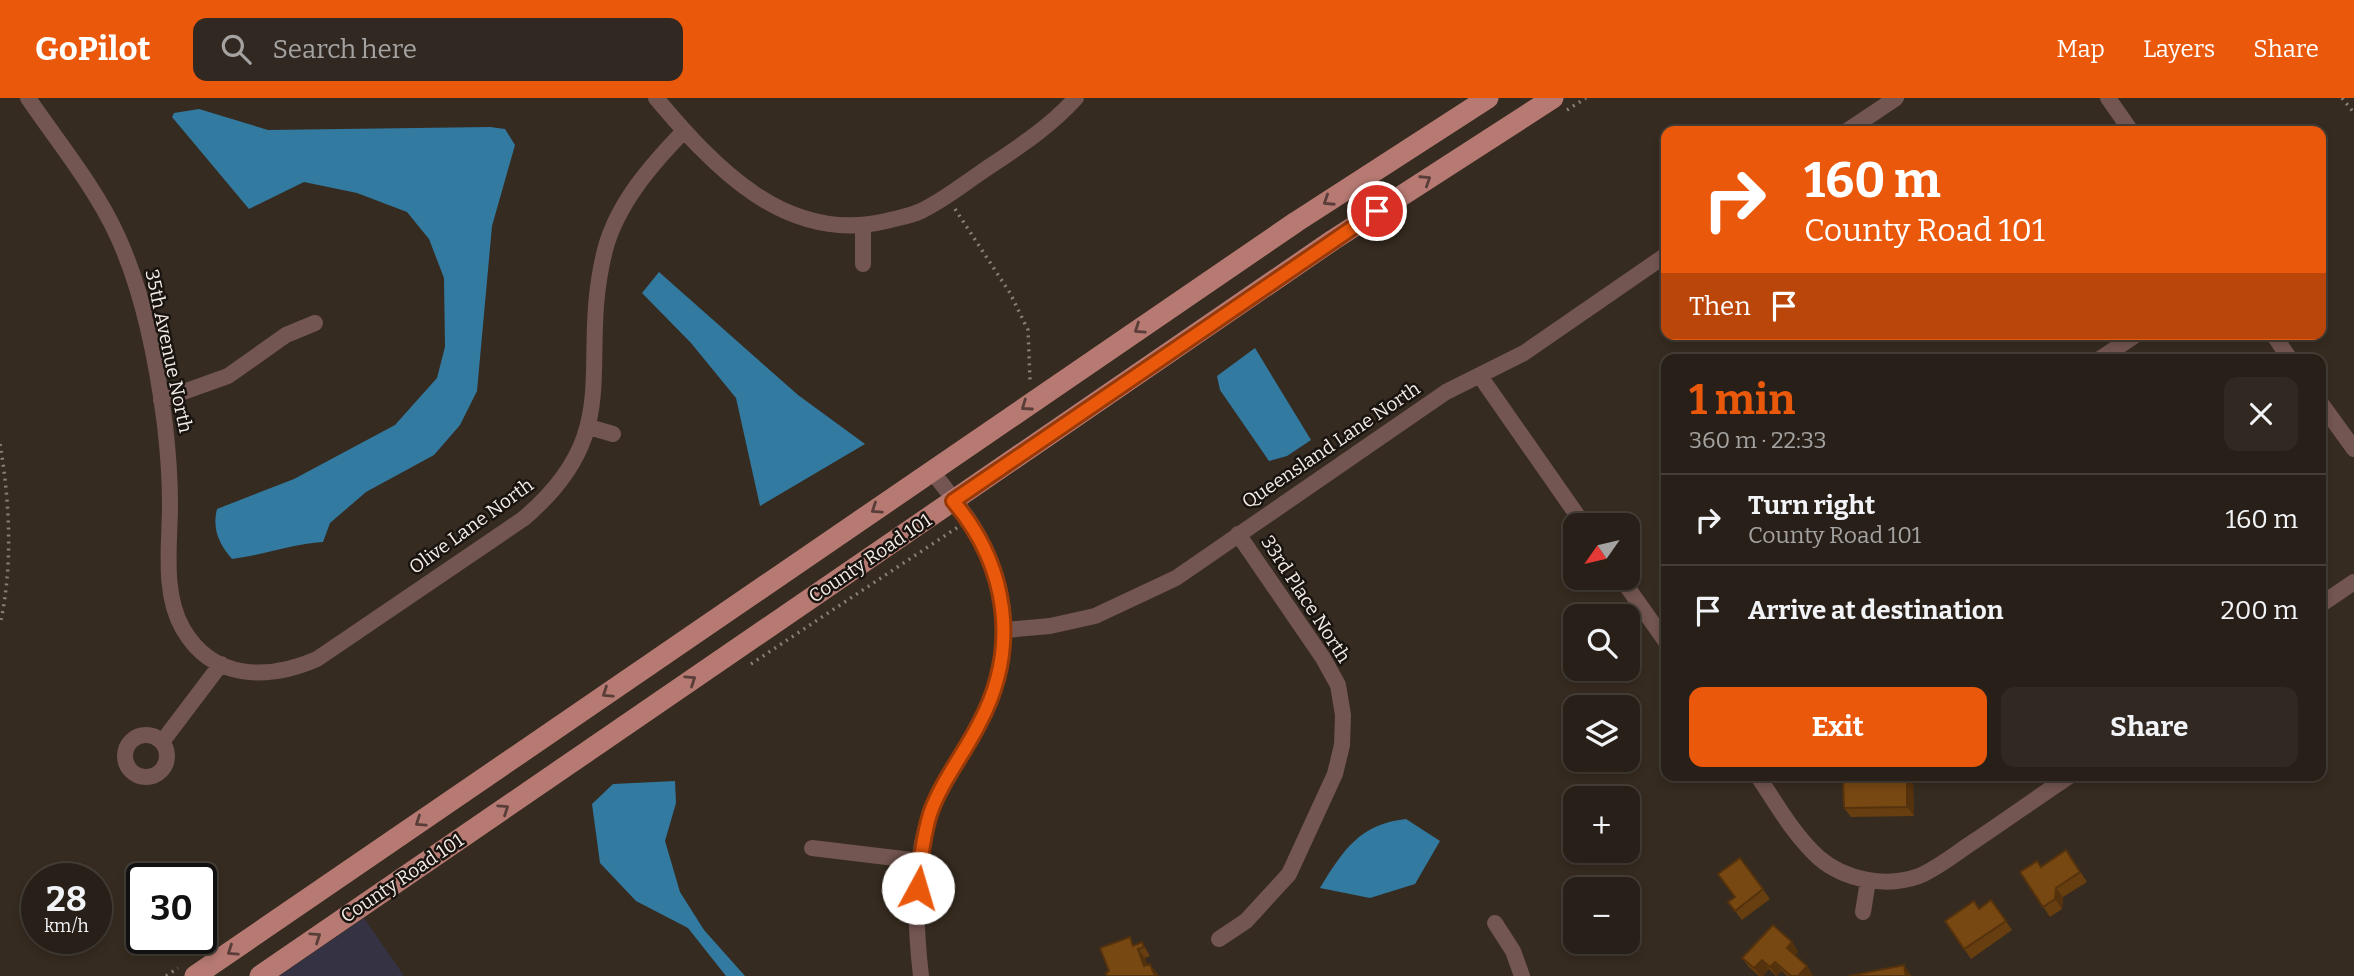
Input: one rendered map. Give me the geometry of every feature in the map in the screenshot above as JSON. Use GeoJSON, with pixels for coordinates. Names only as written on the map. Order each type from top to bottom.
{"type":"FeatureCollection","features":[{"type":"Feature","properties":{"kind":"main road","name":"County Road 101"},"geometry":{"type":"LineString","coordinates":[[195,976],[1296,222],[1488,98]]}},
{"type":"Feature","properties":{"kind":"main road","name":"County Road 101"},"geometry":{"type":"LineString","coordinates":[[260,976],[1333,240],[1553,98]]}},
{"type":"Feature","properties":{"kind":"street","name":"35th Avenue North"},"geometry":{"type":"LineString","coordinates":[[28,98],[116,233],[141,305],[161,400],[170,483],[170,578],[173,604],[183,629],[199,650],[221,664]]}},
{"type":"Feature","properties":{"kind":"street"},"geometry":{"type":"LineString","coordinates":[[656,98],[684,131],[734,180],[795,218],[827,224],[863,226],[920,212],[1039,134],[1076,98]]}},
{"type":"Feature","properties":{"kind":"street"},"geometry":{"type":"LineString","coordinates":[[1854,126],[1896,98]]}},
{"type":"Feature","properties":{"kind":"street"},"geometry":{"type":"LineString","coordinates":[[2108,98],[2128,126]]}},
{"type":"Feature","properties":{"kind":"street","name":"Olive Lane North"},"geometry":{"type":"LineString","coordinates":[[221,664],[245,673],[270,674],[317,659],[492,540],[547,498],[567,474],[589,427],[594,385],[594,322],[606,247],[620,214],[640,181],[684,131]]}},
{"type":"Feature","properties":{"kind":"street"},"geometry":{"type":"LineString","coordinates":[[863,226],[863,264]]}},
{"type":"Feature","properties":{"kind":"street","name":"Queensland Lane North"},"geometry":{"type":"LineString","coordinates":[[1005,630],[1050,626],[1095,616],[1137,599],[1176,578],[1446,392],[1524,353],[1661,259]]}},
{"type":"Feature","properties":{"kind":"street"},"geometry":{"type":"LineString","coordinates":[[161,400],[228,376],[286,335],[315,323]]}},
{"type":"Feature","properties":{"kind":"street"},"geometry":{"type":"LineString","coordinates":[[2107,354],[2128,340]]}},
{"type":"Feature","properties":{"kind":"street"},"geometry":{"type":"LineString","coordinates":[[1480,376],[1576,513]]}},
{"type":"Feature","properties":{"kind":"street"},"geometry":{"type":"LineString","coordinates":[[2326,410],[2354,449]]}},
{"type":"Feature","properties":{"kind":"street"},"geometry":{"type":"LineString","coordinates":[[589,427],[613,433]]}},
{"type":"Feature","properties":{"kind":"street"},"geometry":{"type":"LineString","coordinates":[[920,976],[920,861],[930,813],[994,693],[1003,660],[1005,630],[1001,590],[990,557],[974,527],[932,471]]}},
{"type":"Feature","properties":{"kind":"street","name":"33rd Place North"},"geometry":{"type":"LineString","coordinates":[[1219,939],[1246,921],[1289,874],[1335,774],[1342,745],[1343,715],[1338,685],[1323,658],[1238,534]]}},
{"type":"Feature","properties":{"kind":"street"},"geometry":{"type":"LineString","coordinates":[[2326,601],[2354,582]]}},
{"type":"Feature","properties":{"kind":"street"},"geometry":{"type":"LineString","coordinates":[[1629,590],[1661,635]]}},
{"type":"Feature","properties":{"kind":"street"},"geometry":{"type":"LineString","coordinates":[[162,742],[221,664]]}},
{"type":"Feature","properties":{"kind":"street"},"geometry":{"type":"LineString","coordinates":[[1761,781],[1797,833],[1819,858],[1841,872],[1868,881],[1896,881],[1919,876],[2062,781]]}},
{"type":"Feature","properties":{"kind":"street"},"geometry":{"type":"LineString","coordinates":[[812,848],[920,861]]}},
{"type":"Feature","properties":{"kind":"street"},"geometry":{"type":"LineString","coordinates":[[1863,912],[1868,881]]}},
{"type":"Feature","properties":{"kind":"street"},"geometry":{"type":"LineString","coordinates":[[1495,923],[1513,951],[1522,976]]}},
{"type":"Feature","properties":{"kind":"path"},"geometry":{"type":"LineString","coordinates":[[2342,98],[2354,113]]}},
{"type":"Feature","properties":{"kind":"path"},"geometry":{"type":"LineString","coordinates":[[946,196],[1003,281],[1028,330],[1030,384]]}},
{"type":"Feature","properties":{"kind":"path"},"geometry":{"type":"LineString","coordinates":[[0,444],[10,530],[5,602],[0,625]]}},
{"type":"Feature","properties":{"kind":"shaded area"},"geometry":{"type":"Polygon","coordinates":[[[364,918],[404,976],[279,976],[364,918]]]}},
{"type":"Feature","properties":{"kind":"water"},"geometry":{"type":"Polygon","coordinates":[[[199,109],[268,130],[490,127],[505,129],[515,145],[492,226],[477,391],[460,425],[434,455],[366,492],[330,523],[323,542],[232,559],[218,536],[215,523],[217,509],[294,479],[395,425],[437,378],[445,347],[444,278],[429,239],[407,212],[357,193],[304,182],[249,209],[172,117],[174,113],[199,109]]]}},
{"type":"Feature","properties":{"kind":"water"},"geometry":{"type":"Polygon","coordinates":[[[659,272],[798,395],[865,444],[760,506],[736,398],[691,343],[642,293],[659,272]]]}},
{"type":"Feature","properties":{"kind":"water"},"geometry":{"type":"Polygon","coordinates":[[[1255,348],[1311,440],[1287,456],[1269,461],[1220,390],[1217,376],[1255,348]]]}},
{"type":"Feature","properties":{"kind":"water"},"geometry":{"type":"Polygon","coordinates":[[[675,781],[676,803],[665,841],[680,892],[704,930],[745,976],[726,976],[688,928],[636,901],[600,863],[592,804],[613,784],[675,781]]]}},
{"type":"Feature","properties":{"kind":"water"},"geometry":{"type":"Polygon","coordinates":[[[1406,819],[1440,841],[1415,884],[1370,898],[1320,888],[1354,841],[1376,827],[1406,819]]]}},
{"type":"Feature","properties":{"kind":"building"},"geometry":{"type":"Polygon","coordinates":[[[1843,781],[1907,781],[1907,807],[1844,808],[1843,781]]]}},
{"type":"Feature","properties":{"kind":"building"},"geometry":{"type":"Polygon","coordinates":[[[2066,850],[2080,872],[2056,888],[2055,899],[2043,907],[2020,872],[2037,861],[2041,867],[2066,850]]]}},
{"type":"Feature","properties":{"kind":"building"},"geometry":{"type":"Polygon","coordinates":[[[1740,858],[1763,889],[1735,911],[1728,902],[1735,897],[1718,874],[1740,858]]]}},
{"type":"Feature","properties":{"kind":"building"},"geometry":{"type":"Polygon","coordinates":[[[1991,900],[2006,921],[1964,949],[1945,921],[1974,901],[1979,909],[1991,900]]]}},
{"type":"Feature","properties":{"kind":"building"},"geometry":{"type":"Polygon","coordinates":[[[1773,925],[1792,942],[1787,948],[1807,966],[1798,976],[1791,976],[1775,962],[1770,967],[1762,960],[1754,968],[1742,958],[1773,925]]]}},
{"type":"Feature","properties":{"kind":"building"},"geometry":{"type":"Polygon","coordinates":[[[1130,937],[1133,946],[1142,942],[1144,947],[1138,949],[1144,966],[1150,964],[1155,976],[1107,976],[1109,971],[1100,948],[1130,937]]]}},
{"type":"Feature","properties":{"kind":"building"},"geometry":{"type":"Polygon","coordinates":[[[1904,965],[1906,976],[1849,976],[1904,965]]]}},
{"type":"Feature","properties":{"kind":"route"},"geometry":{"type":"LineString","coordinates":[[918,888],[920,861],[930,813],[994,693],[1003,660],[1006,624],[1001,590],[990,557],[974,527],[953,501],[1377,211]]}}]}
